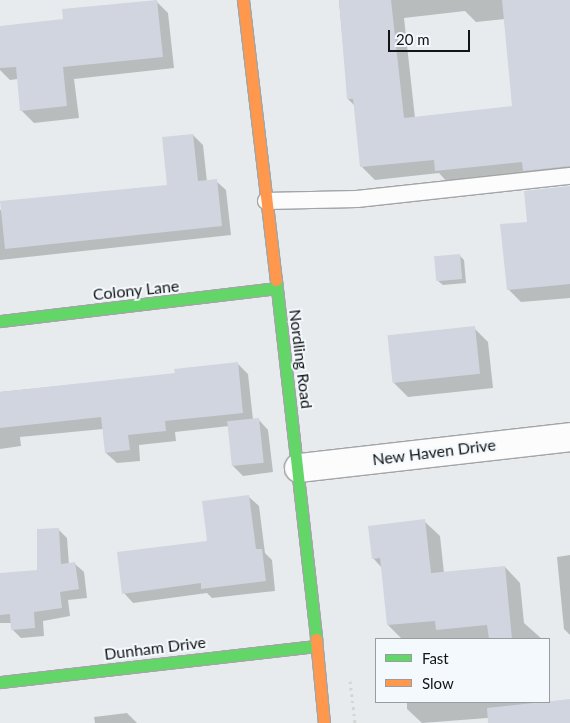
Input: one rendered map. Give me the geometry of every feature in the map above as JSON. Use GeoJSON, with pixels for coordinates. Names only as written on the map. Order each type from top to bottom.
{"type":"FeatureCollection","features":[{"type":"Feature","properties":{"kind":"street","name":"Nordling Road"},"geometry":{"type":"LineString","coordinates":[[243,0],[299,468],[324,723]]}},
{"type":"Feature","properties":{"kind":"street","name":"Colony Lane"},"geometry":{"type":"LineString","coordinates":[[0,322],[276,288]]}},
{"type":"Feature","properties":{"kind":"street","name":"New Haven Drive"},"geometry":{"type":"LineString","coordinates":[[299,468],[570,436]]}},
{"type":"Feature","properties":{"kind":"street","name":"Dunham Drive"},"geometry":{"type":"LineString","coordinates":[[0,682],[315,646]]}},
{"type":"Feature","properties":{"kind":"lane"},"geometry":{"type":"LineString","coordinates":[[266,201],[357,199],[570,176]]}},
{"type":"Feature","properties":{"kind":"building"},"geometry":{"type":"Polygon","coordinates":[[[157,0],[163,57],[63,67],[67,106],[20,111],[16,67],[0,68],[0,26],[63,19],[62,9],[157,0]]]}},
{"type":"Feature","properties":{"kind":"building"},"geometry":{"type":"Polygon","coordinates":[[[339,0],[391,0],[404,118],[512,106],[502,0],[570,0],[570,166],[523,171],[522,162],[435,171],[434,160],[360,167],[353,99],[347,99],[339,0]]]}},
{"type":"Feature","properties":{"kind":"building"},"geometry":{"type":"Polygon","coordinates":[[[193,134],[198,181],[217,179],[222,226],[5,249],[0,201],[167,185],[162,137],[193,134]]]}},
{"type":"Feature","properties":{"kind":"building"},"geometry":{"type":"Polygon","coordinates":[[[570,186],[570,284],[507,290],[500,224],[527,222],[524,191],[570,186]]]}},
{"type":"Feature","properties":{"kind":"building"},"geometry":{"type":"Polygon","coordinates":[[[460,254],[462,279],[436,281],[434,256],[460,254]]]}},
{"type":"Feature","properties":{"kind":"building"},"geometry":{"type":"Polygon","coordinates":[[[475,326],[480,374],[392,383],[387,335],[475,326]]]}},
{"type":"Feature","properties":{"kind":"building"},"geometry":{"type":"Polygon","coordinates":[[[238,362],[243,413],[165,421],[166,431],[128,435],[130,450],[105,453],[101,417],[0,428],[0,392],[175,373],[174,369],[238,362]]]}},
{"type":"Feature","properties":{"kind":"building"},"geometry":{"type":"Polygon","coordinates":[[[259,418],[264,463],[232,466],[227,421],[259,418]]]}},
{"type":"Feature","properties":{"kind":"building"},"geometry":{"type":"Polygon","coordinates":[[[249,495],[256,549],[262,549],[266,581],[201,589],[201,583],[122,594],[117,552],[207,541],[202,501],[249,495]]]}},
{"type":"Feature","properties":{"kind":"building"},"geometry":{"type":"Polygon","coordinates":[[[425,519],[431,573],[505,566],[512,638],[489,638],[487,625],[436,630],[435,621],[387,625],[380,558],[372,559],[368,526],[425,519]]]}},
{"type":"Feature","properties":{"kind":"building"},"geometry":{"type":"Polygon","coordinates":[[[59,528],[61,564],[75,562],[79,589],[60,592],[62,608],[34,612],[35,628],[11,630],[10,614],[0,615],[0,573],[37,570],[37,529],[59,528]]]}},
{"type":"Feature","properties":{"kind":"building"},"geometry":{"type":"Polygon","coordinates":[[[570,699],[570,723],[488,723],[487,708],[550,703],[550,701],[570,699]]]}},
{"type":"Feature","properties":{"kind":"traffic: fast"},"geometry":{"type":"LineString","coordinates":[[276,280],[316,639]]}},
{"type":"Feature","properties":{"kind":"traffic: fast"},"geometry":{"type":"LineString","coordinates":[[0,321],[276,288]]}},
{"type":"Feature","properties":{"kind":"traffic: fast"},"geometry":{"type":"LineString","coordinates":[[0,682],[315,646]]}},
{"type":"Feature","properties":{"kind":"traffic: slow"},"geometry":{"type":"LineString","coordinates":[[243,0],[276,280]]}},
{"type":"Feature","properties":{"kind":"traffic: slow"},"geometry":{"type":"LineString","coordinates":[[316,639],[324,723]]}}]}
